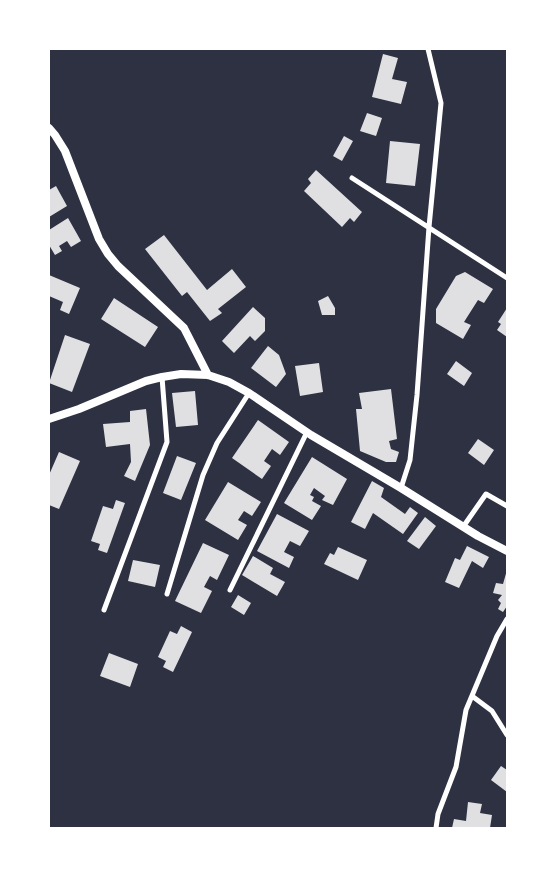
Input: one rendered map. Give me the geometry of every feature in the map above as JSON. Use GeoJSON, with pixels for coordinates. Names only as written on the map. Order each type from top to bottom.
{"type":"FeatureCollection","features":[{"type":"Feature","properties":{"kind":"street"},"geometry":{"type":"LineString","coordinates":[[401,488],[410,460],[413,432],[441,103],[428,49]]}},
{"type":"Feature","properties":{"kind":"street"},"geometry":{"type":"LineString","coordinates":[[49,128],[65,151],[99,239],[108,254],[118,266],[184,328],[208,375]]}},
{"type":"Feature","properties":{"kind":"street"},"geometry":{"type":"LineString","coordinates":[[352,178],[507,278]]}},
{"type":"Feature","properties":{"kind":"street"},"geometry":{"type":"LineString","coordinates":[[49,419],[162,376],[181,374],[208,375],[229,382],[249,393],[307,432],[463,527],[507,551]]}},
{"type":"Feature","properties":{"kind":"street"},"geometry":{"type":"LineString","coordinates":[[104,610],[167,442],[162,376]]}},
{"type":"Feature","properties":{"kind":"street"},"geometry":{"type":"LineString","coordinates":[[167,594],[203,475],[217,443],[249,393]]}},
{"type":"Feature","properties":{"kind":"street"},"geometry":{"type":"LineString","coordinates":[[230,590],[307,432]]}},
{"type":"Feature","properties":{"kind":"street"},"geometry":{"type":"LineString","coordinates":[[463,527],[486,494],[507,506]]}},
{"type":"Feature","properties":{"kind":"street"},"geometry":{"type":"LineString","coordinates":[[436,828],[438,814],[456,766],[466,710],[497,636],[507,619]]}},
{"type":"Feature","properties":{"kind":"street"},"geometry":{"type":"LineString","coordinates":[[472,696],[492,711],[507,735]]}},
{"type":"Feature","properties":{"kind":"building"},"geometry":{"type":"Polygon","coordinates":[[[383,54],[398,58],[392,79],[407,82],[401,104],[372,97],[383,54]]]}},
{"type":"Feature","properties":{"kind":"building"},"geometry":{"type":"Polygon","coordinates":[[[367,113],[382,118],[376,136],[360,131],[367,113]]]}},
{"type":"Feature","properties":{"kind":"building"},"geometry":{"type":"Polygon","coordinates":[[[344,136],[353,141],[342,161],[333,156],[344,136]]]}},
{"type":"Feature","properties":{"kind":"building"},"geometry":{"type":"Polygon","coordinates":[[[390,141],[420,144],[415,186],[386,183],[390,141]]]}},
{"type":"Feature","properties":{"kind":"building"},"geometry":{"type":"Polygon","coordinates":[[[316,170],[362,212],[354,222],[350,218],[342,227],[304,191],[311,183],[308,179],[316,170]]]}},
{"type":"Feature","properties":{"kind":"building"},"geometry":{"type":"Polygon","coordinates":[[[56,186],[67,206],[49,217],[49,190],[56,186]]]}},
{"type":"Feature","properties":{"kind":"building"},"geometry":{"type":"Polygon","coordinates":[[[68,218],[81,241],[71,247],[67,241],[59,246],[62,251],[55,255],[49,245],[49,230],[68,218]]]}},
{"type":"Feature","properties":{"kind":"building"},"geometry":{"type":"Polygon","coordinates":[[[164,235],[207,290],[232,269],[246,287],[218,309],[222,313],[210,321],[187,292],[182,296],[145,249],[164,235]]]}},
{"type":"Feature","properties":{"kind":"building"},"geometry":{"type":"Polygon","coordinates":[[[465,272],[493,289],[484,303],[478,300],[464,322],[471,325],[463,339],[436,323],[436,309],[456,276],[465,272]]]}},
{"type":"Feature","properties":{"kind":"building"},"geometry":{"type":"Polygon","coordinates":[[[49,275],[80,288],[69,314],[60,310],[63,302],[49,296],[49,275]]]}},
{"type":"Feature","properties":{"kind":"building"},"geometry":{"type":"Polygon","coordinates":[[[328,296],[335,308],[335,315],[322,315],[318,301],[328,296]]]}},
{"type":"Feature","properties":{"kind":"building"},"geometry":{"type":"Polygon","coordinates":[[[114,298],[158,327],[145,347],[101,319],[114,298]]]}},
{"type":"Feature","properties":{"kind":"building"},"geometry":{"type":"Polygon","coordinates":[[[253,307],[265,318],[265,331],[255,341],[250,336],[234,353],[222,341],[253,307]]]}},
{"type":"Feature","properties":{"kind":"building"},"geometry":{"type":"Polygon","coordinates":[[[507,308],[507,337],[497,330],[501,324],[498,322],[507,308]]]}},
{"type":"Feature","properties":{"kind":"building"},"geometry":{"type":"Polygon","coordinates":[[[65,335],[90,344],[72,392],[49,383],[65,335]]]}},
{"type":"Feature","properties":{"kind":"building"},"geometry":{"type":"Polygon","coordinates":[[[268,346],[279,355],[286,374],[276,387],[251,368],[268,346]]]}},
{"type":"Feature","properties":{"kind":"building"},"geometry":{"type":"Polygon","coordinates":[[[456,361],[472,373],[464,386],[447,374],[456,361]]]}},
{"type":"Feature","properties":{"kind":"building"},"geometry":{"type":"Polygon","coordinates":[[[319,363],[323,392],[300,396],[295,366],[319,363]]]}},
{"type":"Feature","properties":{"kind":"building"},"geometry":{"type":"Polygon","coordinates":[[[391,389],[397,439],[389,441],[391,449],[399,452],[396,462],[386,462],[360,451],[356,409],[362,409],[359,393],[391,389]]]}},
{"type":"Feature","properties":{"kind":"building"},"geometry":{"type":"Polygon","coordinates":[[[195,391],[198,425],[176,427],[172,393],[195,391]]]}},
{"type":"Feature","properties":{"kind":"building"},"geometry":{"type":"Polygon","coordinates":[[[146,409],[150,445],[135,481],[124,476],[131,462],[130,444],[106,447],[103,424],[130,422],[130,411],[146,409]]]}},
{"type":"Feature","properties":{"kind":"building"},"geometry":{"type":"Polygon","coordinates":[[[258,420],[289,442],[280,455],[272,449],[264,461],[271,466],[262,479],[232,458],[258,420]]]}},
{"type":"Feature","properties":{"kind":"building"},"geometry":{"type":"Polygon","coordinates":[[[478,439],[494,450],[484,465],[468,453],[478,439]]]}},
{"type":"Feature","properties":{"kind":"building"},"geometry":{"type":"Polygon","coordinates":[[[59,452],[80,461],[59,509],[49,505],[49,475],[59,452]]]}},
{"type":"Feature","properties":{"kind":"building"},"geometry":{"type":"Polygon","coordinates":[[[177,456],[196,463],[181,500],[163,493],[177,456]]]}},
{"type":"Feature","properties":{"kind":"building"},"geometry":{"type":"Polygon","coordinates":[[[312,457],[347,479],[333,505],[322,500],[325,496],[314,488],[310,495],[314,497],[312,501],[321,506],[312,520],[284,503],[312,457]]]}},
{"type":"Feature","properties":{"kind":"building"},"geometry":{"type":"Polygon","coordinates":[[[372,481],[384,488],[381,497],[405,514],[410,507],[418,513],[403,534],[373,513],[365,529],[351,522],[372,481]]]}},
{"type":"Feature","properties":{"kind":"building"},"geometry":{"type":"Polygon","coordinates":[[[228,482],[261,502],[252,516],[244,511],[238,520],[247,525],[238,540],[205,520],[228,482]]]}},
{"type":"Feature","properties":{"kind":"building"},"geometry":{"type":"Polygon","coordinates":[[[116,500],[125,503],[107,553],[98,550],[100,544],[91,541],[103,506],[113,509],[116,500]]]}},
{"type":"Feature","properties":{"kind":"building"},"geometry":{"type":"Polygon","coordinates":[[[277,514],[309,531],[300,546],[290,541],[284,552],[294,557],[289,568],[257,551],[277,514]]]}},
{"type":"Feature","properties":{"kind":"building"},"geometry":{"type":"Polygon","coordinates":[[[425,517],[436,526],[419,549],[407,541],[425,517]]]}},
{"type":"Feature","properties":{"kind":"building"},"geometry":{"type":"Polygon","coordinates":[[[203,543],[229,555],[217,580],[210,576],[204,587],[212,591],[201,613],[175,601],[203,543]]]}},
{"type":"Feature","properties":{"kind":"building"},"geometry":{"type":"Polygon","coordinates":[[[467,546],[489,557],[483,568],[472,561],[459,588],[445,582],[455,558],[460,560],[467,546]]]}},
{"type":"Feature","properties":{"kind":"building"},"geometry":{"type":"Polygon","coordinates":[[[338,547],[367,560],[358,580],[324,564],[330,553],[334,555],[338,547]]]}},
{"type":"Feature","properties":{"kind":"building"},"geometry":{"type":"Polygon","coordinates":[[[253,556],[273,568],[270,574],[285,582],[277,596],[242,575],[253,556]]]}},
{"type":"Feature","properties":{"kind":"building"},"geometry":{"type":"Polygon","coordinates":[[[133,560],[160,565],[155,587],[128,581],[133,560]]]}},
{"type":"Feature","properties":{"kind":"building"},"geometry":{"type":"Polygon","coordinates":[[[507,570],[507,606],[503,612],[498,609],[501,603],[498,600],[502,595],[493,593],[496,583],[503,584],[507,570]]]}},
{"type":"Feature","properties":{"kind":"building"},"geometry":{"type":"Polygon","coordinates":[[[238,595],[251,603],[244,615],[231,607],[238,595]]]}},
{"type":"Feature","properties":{"kind":"building"},"geometry":{"type":"Polygon","coordinates":[[[181,626],[192,632],[173,672],[163,667],[166,661],[158,657],[170,631],[177,634],[181,626]]]}},
{"type":"Feature","properties":{"kind":"building"},"geometry":{"type":"Polygon","coordinates":[[[109,653],[138,664],[130,687],[100,676],[109,653]]]}},
{"type":"Feature","properties":{"kind":"building"},"geometry":{"type":"Polygon","coordinates":[[[501,766],[507,770],[507,792],[491,780],[501,766]]]}},
{"type":"Feature","properties":{"kind":"building"},"geometry":{"type":"Polygon","coordinates":[[[468,802],[482,804],[480,813],[492,815],[490,828],[452,828],[454,819],[466,821],[468,802]]]}}]}
